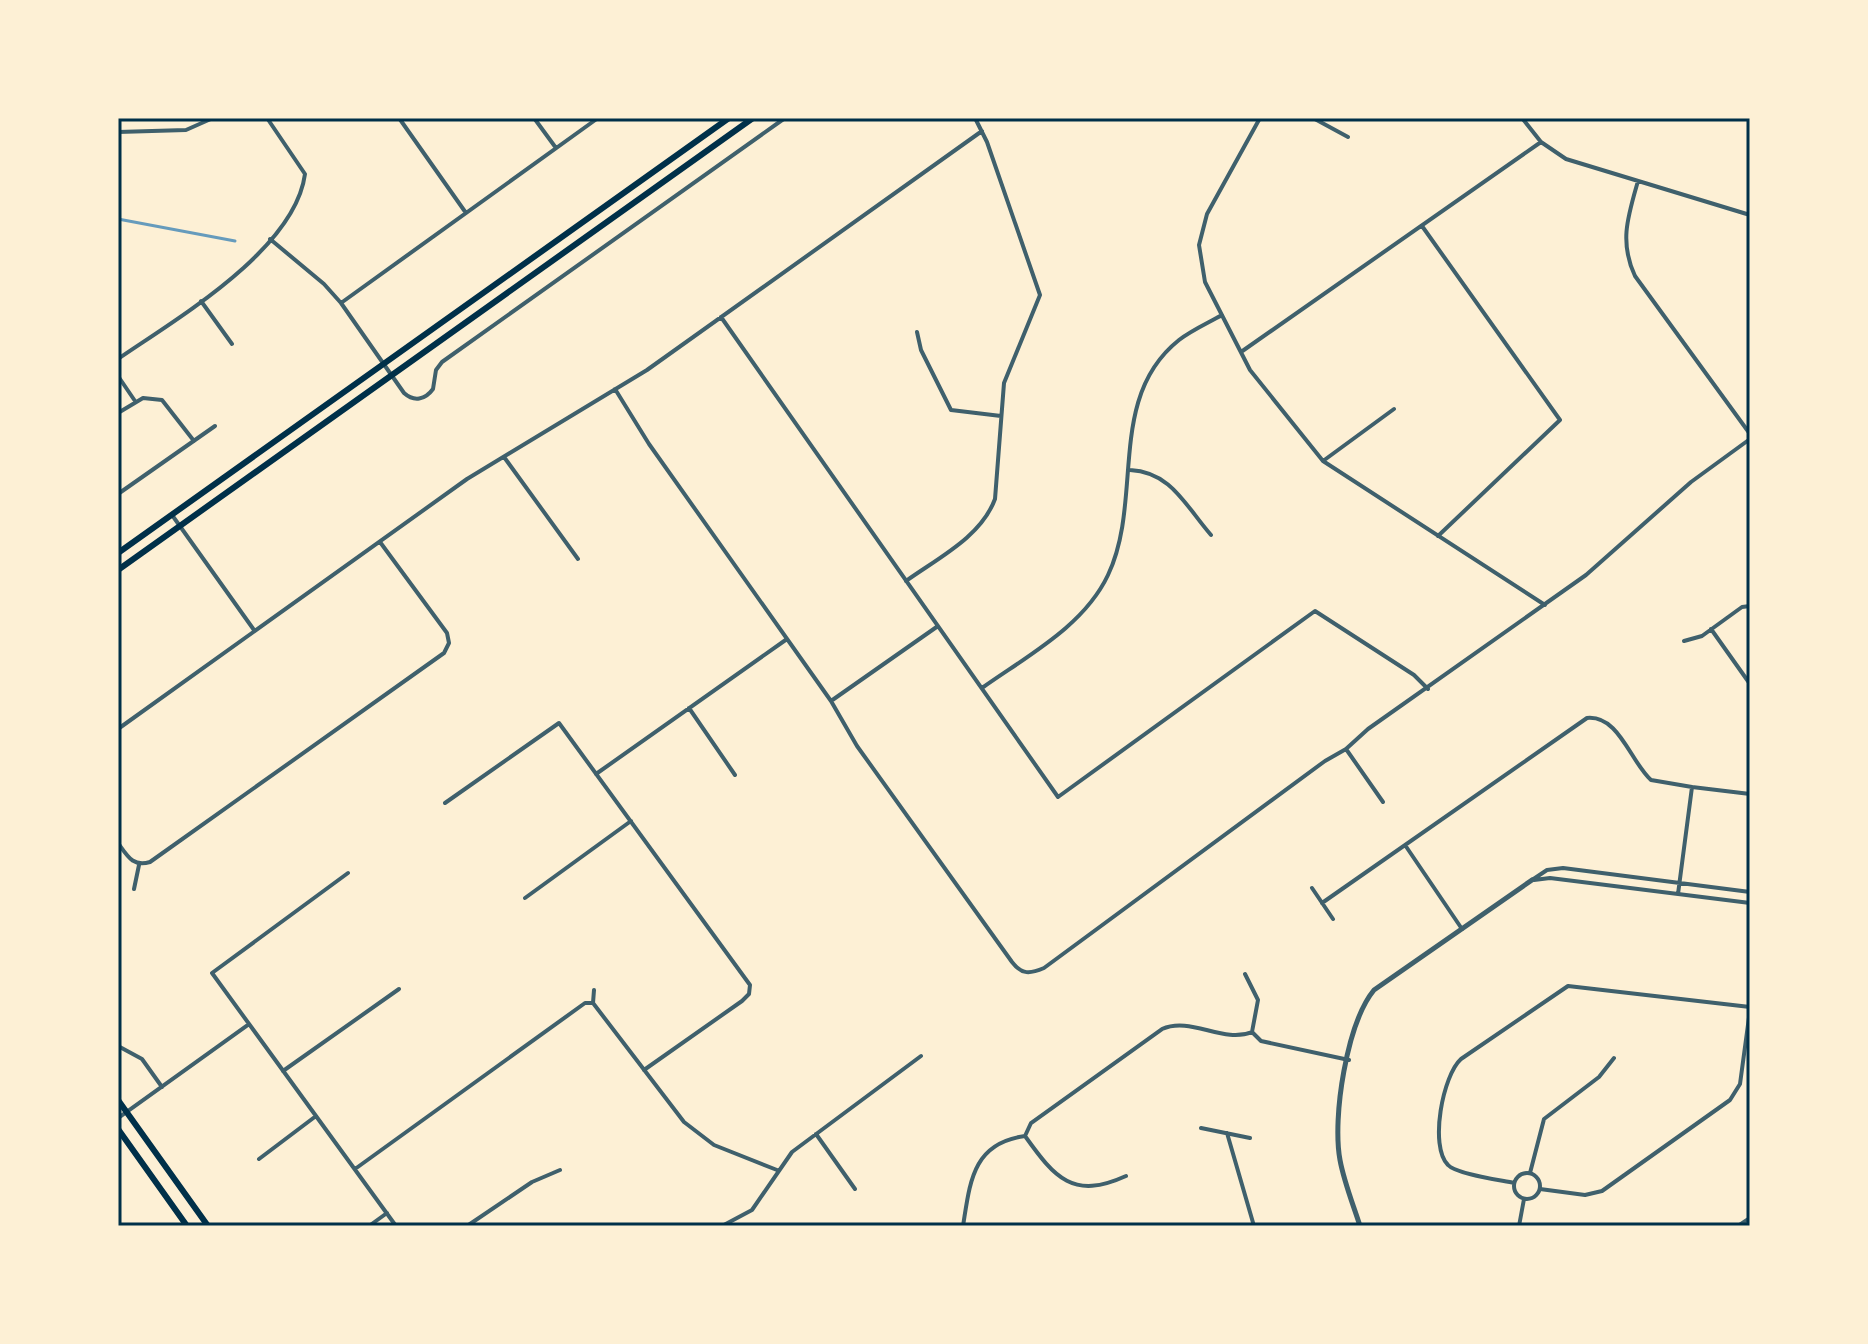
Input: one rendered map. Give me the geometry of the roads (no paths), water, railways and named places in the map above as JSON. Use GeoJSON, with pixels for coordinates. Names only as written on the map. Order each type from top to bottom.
{"type":"FeatureCollection","features":[{"type":"Feature","properties":{"kind":"main road"},"geometry":{"type":"LineString","coordinates":[[118,553],[729,118]]}},
{"type":"Feature","properties":{"kind":"main road"},"geometry":{"type":"LineString","coordinates":[[118,570],[753,118]]}},
{"type":"Feature","properties":{"kind":"main road"},"geometry":{"type":"LineString","coordinates":[[118,1100],[208,1226]]}},
{"type":"Feature","properties":{"kind":"main road"},"geometry":{"type":"LineString","coordinates":[[118,1129],[187,1226]]}},
{"type":"Feature","properties":{"kind":"street"},"geometry":{"type":"LineString","coordinates":[[118,132],[186,130],[213,118]]}},
{"type":"Feature","properties":{"kind":"street"},"geometry":{"type":"LineString","coordinates":[[118,359],[237,276],[283,223],[305,174],[267,118]]}},
{"type":"Feature","properties":{"kind":"street"},"geometry":{"type":"LineString","coordinates":[[399,118],[466,213]]}},
{"type":"Feature","properties":{"kind":"street"},"geometry":{"type":"LineString","coordinates":[[534,118],[556,148]]}},
{"type":"Feature","properties":{"kind":"street"},"geometry":{"type":"LineString","coordinates":[[341,303],[598,118]]}},
{"type":"Feature","properties":{"kind":"street"},"geometry":{"type":"LineString","coordinates":[[270,239],[324,284],[341,303],[407,396],[427,397],[442,362],[785,118]]}},
{"type":"Feature","properties":{"kind":"street"},"geometry":{"type":"LineString","coordinates":[[906,581],[977,530],[989,517],[995,499],[1008,367],[1040,295],[975,118]]}},
{"type":"Feature","properties":{"kind":"street"},"geometry":{"type":"LineString","coordinates":[[1260,118],[1207,214],[1202,229],[1200,262],[1222,315],[1260,388],[1323,461],[1545,605]]}},
{"type":"Feature","properties":{"kind":"street"},"geometry":{"type":"LineString","coordinates":[[1313,118],[1348,137]]}},
{"type":"Feature","properties":{"kind":"street"},"geometry":{"type":"LineString","coordinates":[[1522,118],[1541,142],[1566,159],[1750,215]]}},
{"type":"Feature","properties":{"kind":"street"},"geometry":{"type":"LineString","coordinates":[[118,729],[467,479],[615,389],[982,131]]}},
{"type":"Feature","properties":{"kind":"street"},"geometry":{"type":"LineString","coordinates":[[1241,352],[1541,142]]}},
{"type":"Feature","properties":{"kind":"street"},"geometry":{"type":"LineString","coordinates":[[615,389],[649,444],[831,701],[857,746],[1012,962],[1019,971],[1031,973],[1044,968],[1346,749],[1368,729],[1586,575],[1691,482],[1750,437],[1635,276],[1625,254],[1625,226],[1638,181]]}},
{"type":"Feature","properties":{"kind":"street"},"geometry":{"type":"LineString","coordinates":[[1422,226],[1560,420],[1438,536]]}},
{"type":"Feature","properties":{"kind":"street"},"geometry":{"type":"LineString","coordinates":[[201,301],[232,344]]}},
{"type":"Feature","properties":{"kind":"street"},"geometry":{"type":"LineString","coordinates":[[982,688],[1057,635],[1092,599],[1107,577],[1118,549],[1135,414],[1146,381],[1179,340],[1222,315]]}},
{"type":"Feature","properties":{"kind":"street"},"geometry":{"type":"LineString","coordinates":[[721,317],[1058,797],[1315,611],[1414,675],[1428,689]]}},
{"type":"Feature","properties":{"kind":"street"},"geometry":{"type":"LineString","coordinates":[[917,332],[921,350],[951,410],[1001,416]]}},
{"type":"Feature","properties":{"kind":"street"},"geometry":{"type":"LineString","coordinates":[[118,376],[135,401]]}},
{"type":"Feature","properties":{"kind":"street"},"geometry":{"type":"LineString","coordinates":[[118,413],[135,401],[153,397],[162,400],[194,441]]}},
{"type":"Feature","properties":{"kind":"street"},"geometry":{"type":"LineString","coordinates":[[1323,461],[1394,409]]}},
{"type":"Feature","properties":{"kind":"street"},"geometry":{"type":"LineString","coordinates":[[118,494],[215,426]]}},
{"type":"Feature","properties":{"kind":"street"},"geometry":{"type":"LineString","coordinates":[[504,457],[578,559]]}},
{"type":"Feature","properties":{"kind":"street"},"geometry":{"type":"LineString","coordinates":[[1129,470],[1152,471],[1163,478],[1211,535]]}},
{"type":"Feature","properties":{"kind":"street"},"geometry":{"type":"LineString","coordinates":[[172,515],[254,631]]}},
{"type":"Feature","properties":{"kind":"street"},"geometry":{"type":"LineString","coordinates":[[118,843],[132,862],[139,865],[150,862],[444,653],[449,643],[447,633],[380,541]]}},
{"type":"Feature","properties":{"kind":"street"},"geometry":{"type":"LineString","coordinates":[[1684,641],[1711,629],[1742,607],[1750,606]]}},
{"type":"Feature","properties":{"kind":"street"},"geometry":{"type":"LineString","coordinates":[[831,701],[938,626]]}},
{"type":"Feature","properties":{"kind":"street"},"geometry":{"type":"LineString","coordinates":[[1711,629],[1750,684]]}},
{"type":"Feature","properties":{"kind":"street"},"geometry":{"type":"LineString","coordinates":[[596,774],[787,639]]}},
{"type":"Feature","properties":{"kind":"street"},"geometry":{"type":"LineString","coordinates":[[689,708],[735,775]]}},
{"type":"Feature","properties":{"kind":"street"},"geometry":{"type":"LineString","coordinates":[[1322,903],[1587,718],[1599,716],[1609,723],[1651,780],[1750,794]]}},
{"type":"Feature","properties":{"kind":"street"},"geometry":{"type":"LineString","coordinates":[[445,803],[559,723],[750,985],[749,994],[742,1001],[644,1070]]}},
{"type":"Feature","properties":{"kind":"street"},"geometry":{"type":"LineString","coordinates":[[1346,749],[1383,802]]}},
{"type":"Feature","properties":{"kind":"street"},"geometry":{"type":"LineString","coordinates":[[1678,894],[1692,787]]}},
{"type":"Feature","properties":{"kind":"street"},"geometry":{"type":"LineString","coordinates":[[525,898],[631,821]]}},
{"type":"Feature","properties":{"kind":"street"},"geometry":{"type":"LineString","coordinates":[[1405,845],[1462,929]]}},
{"type":"Feature","properties":{"kind":"street"},"geometry":{"type":"LineString","coordinates":[[134,889],[139,865]]}},
{"type":"Feature","properties":{"kind":"street"},"geometry":{"type":"LineString","coordinates":[[1360,1226],[1340,1161],[1338,1117],[1358,1018],[1374,990],[1547,870],[1563,868],[1750,892]]}},
{"type":"Feature","properties":{"kind":"street"},"geometry":{"type":"LineString","coordinates":[[348,873],[212,973],[396,1226]]}},
{"type":"Feature","properties":{"kind":"street"},"geometry":{"type":"LineString","coordinates":[[1532,880],[1550,878],[1750,903]]}},
{"type":"Feature","properties":{"kind":"street"},"geometry":{"type":"LineString","coordinates":[[1312,888],[1333,919]]}},
{"type":"Feature","properties":{"kind":"street"},"geometry":{"type":"LineString","coordinates":[[1245,974],[1258,1000],[1252,1032]]}},
{"type":"Feature","properties":{"kind":"street"},"geometry":{"type":"LineString","coordinates":[[1514,1183],[1453,1169],[1444,1160],[1438,1133],[1450,1072],[1461,1059],[1568,986],[1750,1008],[1740,1084],[1730,1100],[1602,1191],[1585,1195],[1540,1189]]}},
{"type":"Feature","properties":{"kind":"street"},"geometry":{"type":"LineString","coordinates":[[283,1071],[399,989]]}},
{"type":"Feature","properties":{"kind":"street"},"geometry":{"type":"LineString","coordinates":[[594,990],[593,1003],[684,1122],[700,1136],[777,1170]]}},
{"type":"Feature","properties":{"kind":"street"},"geometry":{"type":"LineString","coordinates":[[355,1169],[585,1003],[593,1003]]}},
{"type":"Feature","properties":{"kind":"street"},"geometry":{"type":"LineString","coordinates":[[118,1118],[249,1024]]}},
{"type":"Feature","properties":{"kind":"street"},"geometry":{"type":"LineString","coordinates":[[1025,1136],[1031,1123],[1162,1029],[1178,1024],[1239,1037],[1252,1032]]}},
{"type":"Feature","properties":{"kind":"street"},"geometry":{"type":"LineString","coordinates":[[1252,1032],[1261,1041],[1349,1060]]}},
{"type":"Feature","properties":{"kind":"street"},"geometry":{"type":"LineString","coordinates":[[118,1046],[142,1059],[162,1087]]}},
{"type":"Feature","properties":{"kind":"street"},"geometry":{"type":"LineString","coordinates":[[722,1226],[752,1210],[792,1152],[921,1056]]}},
{"type":"Feature","properties":{"kind":"street"},"geometry":{"type":"LineString","coordinates":[[1530,1173],[1544,1119],[1599,1077],[1614,1058]]}},
{"type":"Feature","properties":{"kind":"street"},"geometry":{"type":"LineString","coordinates":[[259,1159],[316,1116]]}},
{"type":"Feature","properties":{"kind":"street"},"geometry":{"type":"LineString","coordinates":[[1201,1128],[1250,1138]]}},
{"type":"Feature","properties":{"kind":"street"},"geometry":{"type":"LineString","coordinates":[[1227,1133],[1254,1226]]}},
{"type":"Feature","properties":{"kind":"street"},"geometry":{"type":"LineString","coordinates":[[816,1134],[855,1189]]}},
{"type":"Feature","properties":{"kind":"street"},"geometry":{"type":"LineString","coordinates":[[1025,1136],[1047,1168],[1086,1188],[1101,1187],[1126,1176]]}},
{"type":"Feature","properties":{"kind":"street"},"geometry":{"type":"LineString","coordinates":[[963,1226],[975,1166],[1010,1138],[1025,1136]]}},
{"type":"Feature","properties":{"kind":"street"},"geometry":{"type":"LineString","coordinates":[[467,1226],[532,1182],[560,1170]]}},
{"type":"Feature","properties":{"kind":"street"},"geometry":{"type":"LineString","coordinates":[[1530,1173],[1537,1177],[1540,1189],[1532,1198],[1524,1199],[1517,1195],[1514,1183],[1518,1176],[1530,1173]]}},
{"type":"Feature","properties":{"kind":"street"},"geometry":{"type":"LineString","coordinates":[[1519,1226],[1524,1199]]}},
{"type":"Feature","properties":{"kind":"street"},"geometry":{"type":"LineString","coordinates":[[369,1226],[387,1213]]}},
{"type":"Feature","properties":{"kind":"street"},"geometry":{"type":"LineString","coordinates":[[1738,1226],[1750,1218]]}},
{"type":"Feature","properties":{"kind":"waterway"},"geometry":{"type":"LineString","coordinates":[[118,219],[235,241]]}}]}
